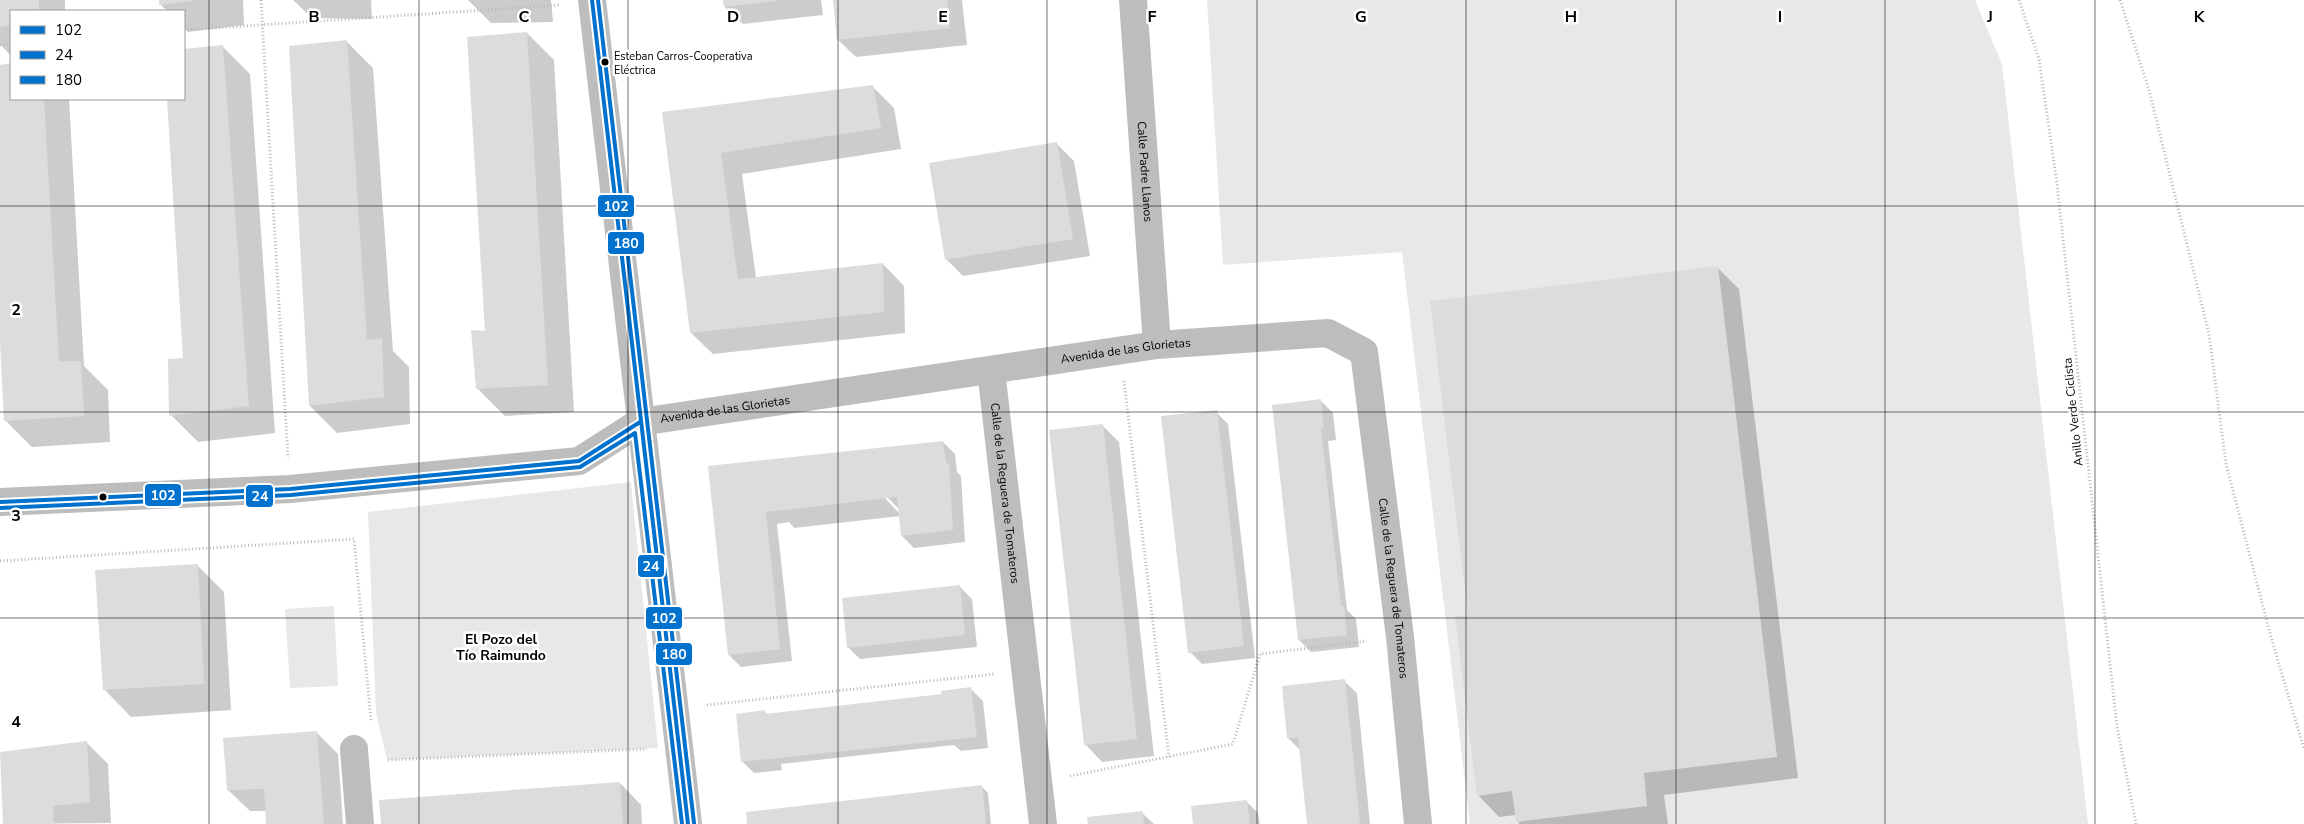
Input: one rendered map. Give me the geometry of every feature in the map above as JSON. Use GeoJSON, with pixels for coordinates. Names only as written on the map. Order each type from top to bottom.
{"type":"FeatureCollection","features":[{"type":"Feature","properties":{"kind":"street","name":"Calle Padre Llanos"},"geometry":{"type":"LineString","coordinates":[[1133,0],[1157,345]]}},
{"type":"Feature","properties":{"kind":"street"},"geometry":{"type":"LineString","coordinates":[[593,2],[640,422],[688,824]]}},
{"type":"Feature","properties":{"kind":"street","name":"Avenida de las Glorietas"},"geometry":{"type":"LineString","coordinates":[[0,502],[290,489],[580,461],[640,422],[1157,345],[1328,333],[1364,352]]}},
{"type":"Feature","properties":{"kind":"street","name":"Calle de la Reguera de Tomateros"},"geometry":{"type":"LineString","coordinates":[[1364,352],[1400,637],[1418,824]]}},
{"type":"Feature","properties":{"kind":"street","name":"Calle de la Reguera de Tomateros"},"geometry":{"type":"LineString","coordinates":[[990,370],[1043,824]]}},
{"type":"Feature","properties":{"kind":"street"},"geometry":{"type":"LineString","coordinates":[[355,755],[360,824]]}},
{"type":"Feature","properties":{"kind":"path"},"geometry":{"type":"LineString","coordinates":[[261,0],[290,489]]}},
{"type":"Feature","properties":{"kind":"path","name":"Anillo Verde Ciclista"},"geometry":{"type":"LineString","coordinates":[[2019,0],[2039,59],[2057,184],[2117,727],[2136,824]]}},
{"type":"Feature","properties":{"kind":"path"},"geometry":{"type":"LineString","coordinates":[[2120,0],[2149,90],[2209,334],[2226,464],[2271,637],[2304,749]]}},
{"type":"Feature","properties":{"kind":"path"},"geometry":{"type":"LineString","coordinates":[[185,30],[593,2]]}},
{"type":"Feature","properties":{"kind":"path"},"geometry":{"type":"LineString","coordinates":[[1120,351],[1169,756]]}},
{"type":"Feature","properties":{"kind":"path"},"geometry":{"type":"LineString","coordinates":[[0,562],[354,539],[371,726],[355,755]]}},
{"type":"Feature","properties":{"kind":"path"},"geometry":{"type":"LineString","coordinates":[[1039,782],[1233,744],[1260,654],[1400,637]]}},
{"type":"Feature","properties":{"kind":"path"},"geometry":{"type":"LineString","coordinates":[[674,708],[1026,670]]}},
{"type":"Feature","properties":{"kind":"path"},"geometry":{"type":"LineString","coordinates":[[355,755],[658,748],[678,745]]}},
{"type":"Feature","properties":{"kind":"shaded area"},"geometry":{"type":"Polygon","coordinates":[[[1207,0],[1975,0],[2002,64],[2088,824],[1470,824],[1402,252],[1223,265],[1207,0]]]}},
{"type":"Feature","properties":{"kind":"shaded area"},"geometry":{"type":"Polygon","coordinates":[[[631,482],[658,748],[387,760],[376,713],[368,512],[631,482]]]}},
{"type":"Feature","properties":{"kind":"shaded area"},"geometry":{"type":"Polygon","coordinates":[[[334,606],[338,686],[290,688],[285,609],[334,606]]]}},
{"type":"Feature","properties":{"kind":"building"},"geometry":{"type":"Polygon","coordinates":[[[0,0],[39,0],[39,10],[10,10],[10,25],[0,27],[0,0]]]}},
{"type":"Feature","properties":{"kind":"building"},"geometry":{"type":"Polygon","coordinates":[[[159,0],[193,0],[194,1],[159,5],[159,0]]]}},
{"type":"Feature","properties":{"kind":"building"},"geometry":{"type":"Polygon","coordinates":[[[723,0],[777,0],[777,1],[724,7],[723,0]]]}},
{"type":"Feature","properties":{"kind":"building"},"geometry":{"type":"Polygon","coordinates":[[[833,0],[947,0],[950,28],[837,40],[833,0]]]}},
{"type":"Feature","properties":{"kind":"building"},"geometry":{"type":"Polygon","coordinates":[[[527,32],[548,385],[476,389],[471,330],[485,331],[467,37],[527,32]]]}},
{"type":"Feature","properties":{"kind":"building"},"geometry":{"type":"Polygon","coordinates":[[[347,40],[367,340],[382,338],[384,397],[309,406],[289,46],[347,40]]]}},
{"type":"Feature","properties":{"kind":"building"},"geometry":{"type":"Polygon","coordinates":[[[223,45],[249,406],[169,416],[168,359],[183,358],[167,100],[185,100],[185,49],[223,45]]]}},
{"type":"Feature","properties":{"kind":"building"},"geometry":{"type":"Polygon","coordinates":[[[10,63],[10,100],[44,100],[59,361],[81,361],[84,416],[4,421],[0,343],[0,65],[10,63]]]}},
{"type":"Feature","properties":{"kind":"building"},"geometry":{"type":"Polygon","coordinates":[[[873,85],[881,128],[721,153],[738,279],[883,263],[884,312],[690,333],[662,112],[873,85]]]}},
{"type":"Feature","properties":{"kind":"building"},"geometry":{"type":"Polygon","coordinates":[[[1057,142],[1073,239],[945,260],[929,163],[1057,142]]]}},
{"type":"Feature","properties":{"kind":"building"},"geometry":{"type":"Polygon","coordinates":[[[1718,266],[1777,757],[1644,773],[1647,806],[1516,822],[1512,791],[1477,796],[1455,616],[1468,615],[1430,301],[1718,266]]]}},
{"type":"Feature","properties":{"kind":"building"},"geometry":{"type":"Polygon","coordinates":[[[1321,399],[1324,429],[1321,429],[1341,606],[1344,606],[1347,635],[1298,640],[1272,405],[1321,399]]]}},
{"type":"Feature","properties":{"kind":"building"},"geometry":{"type":"Polygon","coordinates":[[[1217,410],[1244,646],[1188,653],[1161,416],[1217,410]]]}},
{"type":"Feature","properties":{"kind":"building"},"geometry":{"type":"Polygon","coordinates":[[[1103,424],[1137,739],[1084,745],[1049,430],[1103,424]]]}},
{"type":"Feature","properties":{"kind":"building"},"geometry":{"type":"Polygon","coordinates":[[[943,441],[946,463],[949,463],[953,530],[901,536],[897,497],[766,512],[780,649],[728,655],[708,466],[943,441]]]}},
{"type":"Feature","properties":{"kind":"building"},"geometry":{"type":"Polygon","coordinates":[[[198,564],[204,684],[103,690],[95,570],[198,564]]]}},
{"type":"Feature","properties":{"kind":"building"},"geometry":{"type":"Polygon","coordinates":[[[960,585],[965,635],[847,648],[842,598],[960,585]]]}},
{"type":"Feature","properties":{"kind":"building"},"geometry":{"type":"Polygon","coordinates":[[[1345,679],[1360,824],[1307,824],[1298,738],[1287,738],[1282,686],[1345,679]]]}},
{"type":"Feature","properties":{"kind":"building"},"geometry":{"type":"Polygon","coordinates":[[[971,687],[977,737],[741,762],[736,714],[765,710],[765,714],[942,694],[941,691],[971,687]]]}},
{"type":"Feature","properties":{"kind":"building"},"geometry":{"type":"Polygon","coordinates":[[[317,731],[324,824],[266,824],[264,789],[227,790],[223,738],[317,731]]]}},
{"type":"Feature","properties":{"kind":"building"},"geometry":{"type":"Polygon","coordinates":[[[87,741],[90,802],[53,806],[54,824],[3,824],[0,752],[87,741]]]}},
{"type":"Feature","properties":{"kind":"building"},"geometry":{"type":"Polygon","coordinates":[[[620,782],[623,824],[381,824],[379,800],[620,782]]]}},
{"type":"Feature","properties":{"kind":"building"},"geometry":{"type":"Polygon","coordinates":[[[982,785],[986,824],[747,824],[746,812],[982,785]]]}},
{"type":"Feature","properties":{"kind":"building"},"geometry":{"type":"Polygon","coordinates":[[[1247,800],[1250,824],[1193,824],[1191,806],[1247,800]]]}},
{"type":"Feature","properties":{"kind":"building"},"geometry":{"type":"Polygon","coordinates":[[[1143,811],[1144,824],[1088,824],[1087,817],[1143,811]]]}},
{"type":"Feature","properties":{"kind":"transit line","name":"102"},"geometry":{"type":"LineString","coordinates":[[592,0],[688,824]]}},
{"type":"Feature","properties":{"kind":"transit line","name":"180"},"geometry":{"type":"LineString","coordinates":[[598,0],[694,823]]}},
{"type":"Feature","properties":{"kind":"transit line","name":"102"},"geometry":{"type":"LineString","coordinates":[[0,502],[290,489],[579,461],[640,422]]}},
{"type":"Feature","properties":{"kind":"transit line","name":"24"},"geometry":{"type":"LineString","coordinates":[[0,508],[291,495],[580,467],[635,433],[682,824]]}},
{"type":"Feature","properties":{"kind":"place","name":"Esteban Carros-Cooperativa Eléctrica"},"geometry":{"type":"Point","coordinates":[605,62]}},
{"type":"Feature","properties":{"kind":"district","name":"El Pozo del Tío Raimundo"},"geometry":{"type":"Point","coordinates":[501,648]}}]}
